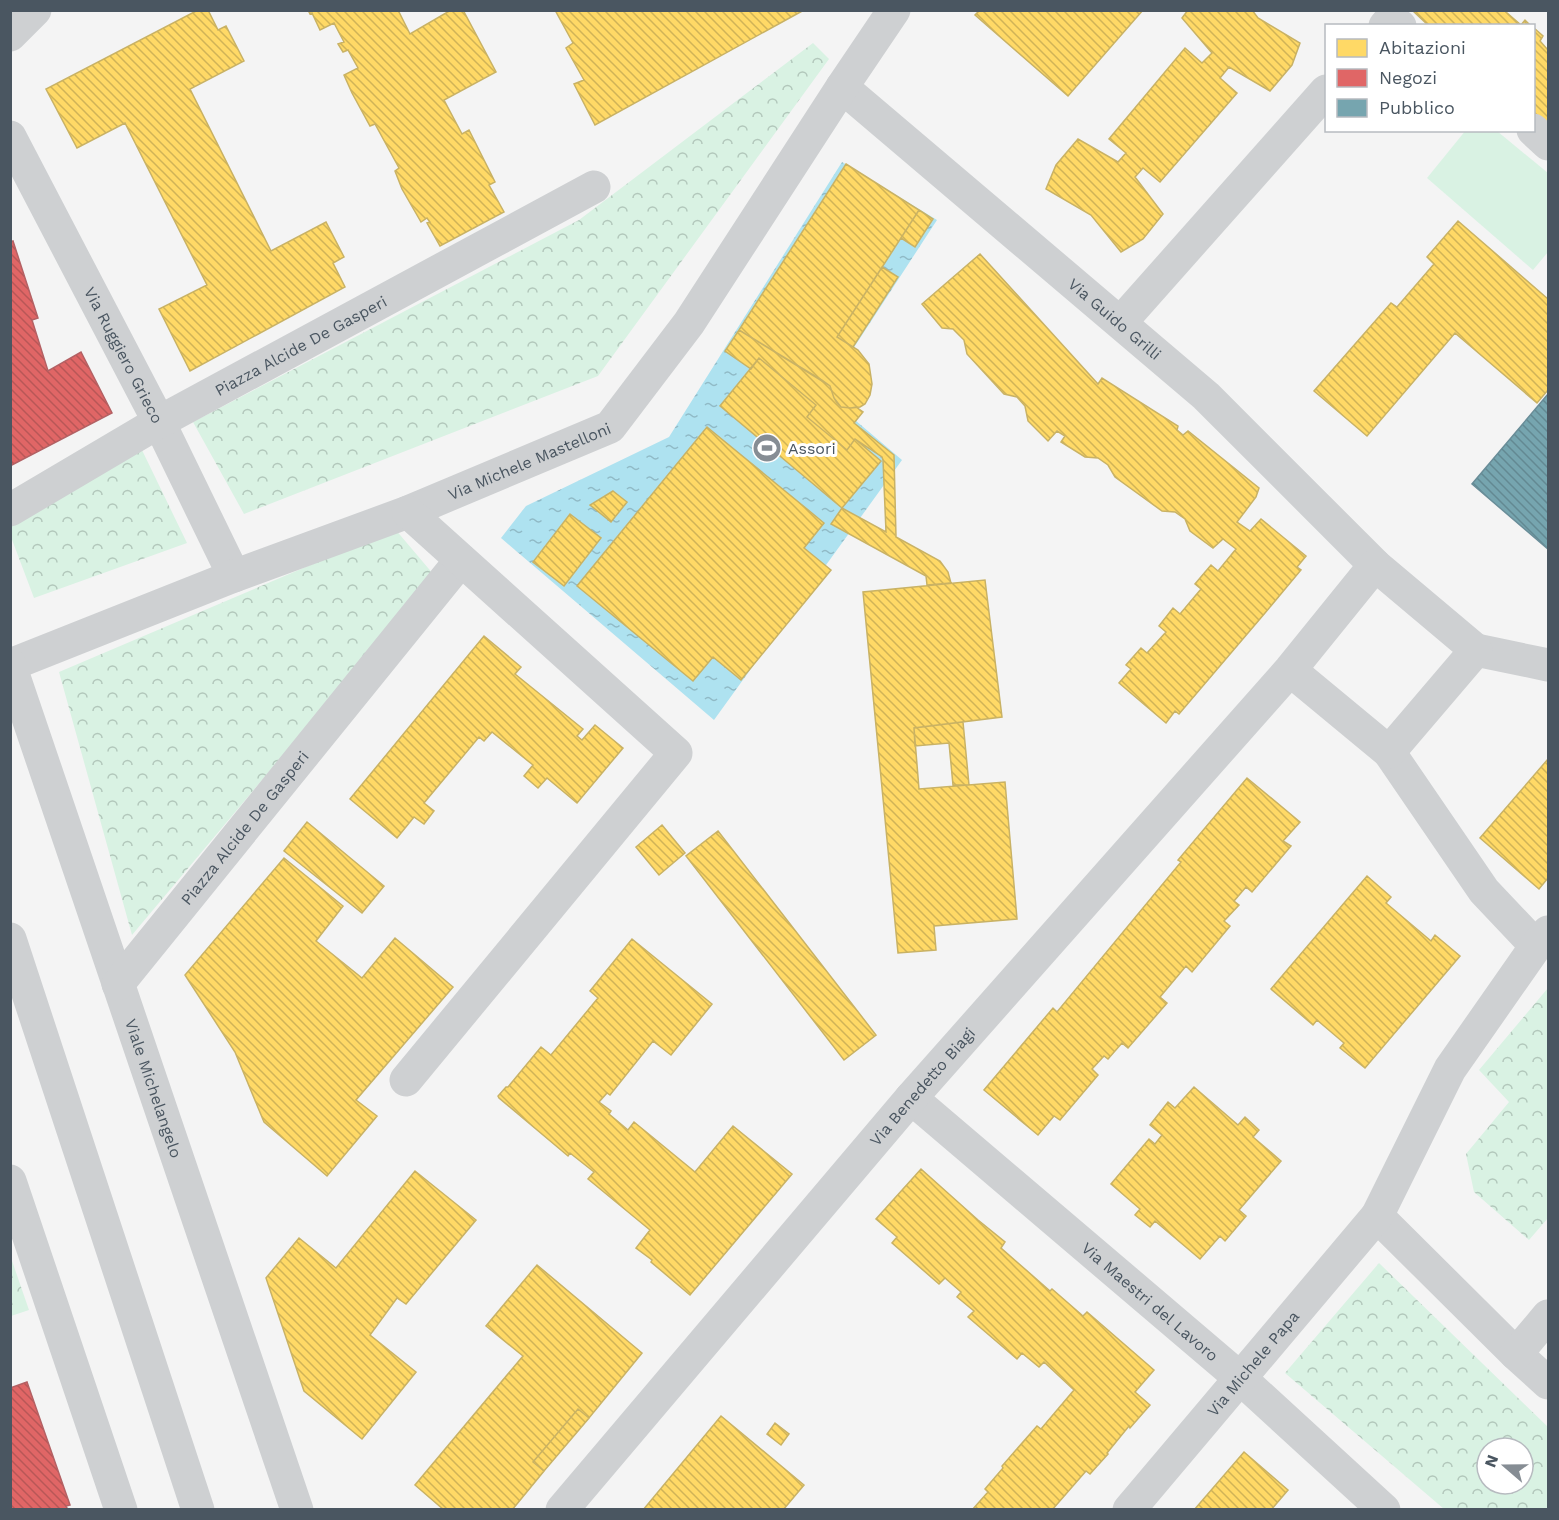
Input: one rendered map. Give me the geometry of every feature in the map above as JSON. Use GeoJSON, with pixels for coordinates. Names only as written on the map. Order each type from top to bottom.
{"type":"FeatureCollection","features":[{"type":"Feature","properties":{"kind":"street"},"geometry":{"type":"LineString","coordinates":[[10,35],[35,10]]}},
{"type":"Feature","properties":{"kind":"street","name":"Via Michele Mastelloni"},"geometry":{"type":"LineString","coordinates":[[10,665],[234,576],[408,512],[610,427],[689,323],[894,10]]}},
{"type":"Feature","properties":{"kind":"street","name":"Via Guido Grilli"},"geometry":{"type":"LineString","coordinates":[[842,87],[1206,396],[1375,565],[1476,650]]}},
{"type":"Feature","properties":{"kind":"street"},"geometry":{"type":"LineString","coordinates":[[1121,322],[1325,92]]}},
{"type":"Feature","properties":{"kind":"street"},"geometry":{"type":"LineString","coordinates":[[1535,132],[1548,144]]}},
{"type":"Feature","properties":{"kind":"street","name":"Via Ruggiero Grieco"},"geometry":{"type":"LineString","coordinates":[[10,137],[159,422],[234,576]]}},
{"type":"Feature","properties":{"kind":"street","name":"Piazza Alcide De Gasperi"},"geometry":{"type":"LineString","coordinates":[[10,510],[159,422],[594,187]]}},
{"type":"Feature","properties":{"kind":"street"},"geometry":{"type":"LineString","coordinates":[[406,1080],[676,753],[408,512]]}},
{"type":"Feature","properties":{"kind":"street","name":"Piazza Alcide De Gasperi"},"geometry":{"type":"LineString","coordinates":[[118,984],[461,560]]}},
{"type":"Feature","properties":{"kind":"street","name":"Via Benedetto Biagi"},"geometry":{"type":"LineString","coordinates":[[562,1509],[911,1098],[1290,670],[1375,565]]}},
{"type":"Feature","properties":{"kind":"street"},"geometry":{"type":"LineString","coordinates":[[1389,753],[1476,650],[1548,665]]}},
{"type":"Feature","properties":{"kind":"street","name":"Viale Michelangelo"},"geometry":{"type":"LineString","coordinates":[[10,665],[297,1509]]}},
{"type":"Feature","properties":{"kind":"street"},"geometry":{"type":"LineString","coordinates":[[1290,670],[1389,753],[1484,891],[1542,939]]}},
{"type":"Feature","properties":{"kind":"street"},"geometry":{"type":"LineString","coordinates":[[10,939],[198,1509]]}},
{"type":"Feature","properties":{"kind":"street","name":"Via Michele Papa"},"geometry":{"type":"LineString","coordinates":[[1129,1509],[1377,1216],[1450,1069],[1542,939]]}},
{"type":"Feature","properties":{"kind":"street","name":"Via Maestri del Lavoro"},"geometry":{"type":"LineString","coordinates":[[911,1098],[1240,1378],[1384,1509]]}},
{"type":"Feature","properties":{"kind":"street"},"geometry":{"type":"LineString","coordinates":[[10,1181],[121,1509]]}},
{"type":"Feature","properties":{"kind":"street"},"geometry":{"type":"LineString","coordinates":[[1377,1216],[1548,1383]]}},
{"type":"Feature","properties":{"kind":"street"},"geometry":{"type":"LineString","coordinates":[[1516,1354],[1548,1316]]}},
{"type":"Feature","properties":{"kind":"green space"},"geometry":{"type":"Polygon","coordinates":[[[813,43],[829,59],[598,376],[244,514],[193,422],[579,220],[813,43]]]}},
{"type":"Feature","properties":{"kind":"green space"},"geometry":{"type":"Polygon","coordinates":[[[1464,132],[1498,132],[1548,173],[1548,252],[1533,270],[1427,178],[1464,132]]]}},
{"type":"Feature","properties":{"kind":"green space"},"geometry":{"type":"Polygon","coordinates":[[[141,448],[187,543],[34,598],[11,537],[11,522],[141,448]]]}},
{"type":"Feature","properties":{"kind":"green space"},"geometry":{"type":"Polygon","coordinates":[[[395,529],[434,575],[132,935],[59,672],[395,529]]]}},
{"type":"Feature","properties":{"kind":"green space"},"geometry":{"type":"Polygon","coordinates":[[[1548,988],[1548,1218],[1529,1240],[1474,1192],[1466,1154],[1509,1102],[1479,1070],[1548,988]]]}},
{"type":"Feature","properties":{"kind":"green space"},"geometry":{"type":"Polygon","coordinates":[[[10,1255],[29,1310],[11,1316],[10,1316],[10,1255]]]}},
{"type":"Feature","properties":{"kind":"green space"},"geometry":{"type":"Polygon","coordinates":[[[1379,1263],[1548,1427],[1548,1509],[1444,1509],[1285,1373],[1379,1263]]]}},
{"type":"Feature","properties":{"kind":"water","name":"Assori"},"geometry":{"type":"Polygon","coordinates":[[[842,162],[937,220],[851,352],[855,420],[902,460],[714,720],[501,538],[526,506],[669,437],[842,162]]]}},
{"type":"Feature","properties":{"kind":"building: Abitazioni"},"geometry":{"type":"Polygon","coordinates":[[[198,10],[208,10],[218,30],[226,26],[244,61],[190,89],[271,251],[326,222],[344,257],[333,263],[345,287],[190,371],[159,309],[207,285],[125,123],[77,148],[46,89],[198,10]]]}},
{"type":"Feature","properties":{"kind":"building: Abitazioni"},"geometry":{"type":"Polygon","coordinates":[[[308,10],[398,10],[410,34],[451,10],[463,10],[496,72],[444,100],[462,134],[469,130],[495,182],[489,185],[504,212],[440,246],[427,223],[430,222],[427,218],[421,222],[402,189],[395,171],[399,168],[375,124],[370,126],[352,93],[344,75],[358,68],[348,50],[343,52],[338,44],[344,42],[334,23],[320,30],[312,13],[310,14],[308,10]]]}},
{"type":"Feature","properties":{"kind":"building: Abitazioni"},"geometry":{"type":"Polygon","coordinates":[[[555,10],[804,10],[595,125],[574,84],[584,80],[566,48],[573,43],[555,10]]]}},
{"type":"Feature","properties":{"kind":"building: Abitazioni"},"geometry":{"type":"Polygon","coordinates":[[[980,10],[1143,10],[1068,96],[975,15],[980,10]]]}},
{"type":"Feature","properties":{"kind":"building: Abitazioni"},"geometry":{"type":"Polygon","coordinates":[[[1188,10],[1252,10],[1258,18],[1300,43],[1292,65],[1270,91],[1229,67],[1220,78],[1237,93],[1160,182],[1143,168],[1135,177],[1163,214],[1143,239],[1121,252],[1091,215],[1046,189],[1056,165],[1078,139],[1118,162],[1126,153],[1109,139],[1185,48],[1202,63],[1212,53],[1182,18],[1188,10]]]}},
{"type":"Feature","properties":{"kind":"building: Abitazioni"},"geometry":{"type":"Polygon","coordinates":[[[1412,10],[1507,10],[1506,12],[1520,24],[1427,24],[1412,10]]]}},
{"type":"Feature","properties":{"kind":"building: Abitazioni"},"geometry":{"type":"Polygon","coordinates":[[[1535,29],[1543,36],[1540,41],[1548,50],[1548,130],[1535,118],[1535,29]]]}},
{"type":"Feature","properties":{"kind":"building: Abitazioni"},"geometry":{"type":"Polygon","coordinates":[[[846,164],[919,210],[837,337],[858,350],[869,364],[872,384],[870,395],[865,404],[851,408],[841,407],[834,398],[830,386],[822,380],[739,330],[846,164]]]}},
{"type":"Feature","properties":{"kind":"building: Abitazioni"},"geometry":{"type":"Polygon","coordinates":[[[919,210],[933,219],[915,247],[901,238],[919,210]]]}},
{"type":"Feature","properties":{"kind":"building: Abitazioni"},"geometry":{"type":"Polygon","coordinates":[[[1458,221],[1548,299],[1548,390],[1537,403],[1455,333],[1367,436],[1314,391],[1391,303],[1397,307],[1434,264],[1427,257],[1458,221]]]}},
{"type":"Feature","properties":{"kind":"building: Abitazioni"},"geometry":{"type":"Polygon","coordinates":[[[980,254],[1098,384],[1102,378],[1178,426],[1177,430],[1183,435],[1188,431],[1259,488],[1256,497],[1237,522],[1250,531],[1261,519],[1306,556],[1297,567],[1301,570],[1265,613],[1179,714],[1175,711],[1166,723],[1119,683],[1131,669],[1126,665],[1141,648],[1147,653],[1166,632],[1159,626],[1173,608],[1180,614],[1201,589],[1195,584],[1211,565],[1218,571],[1236,549],[1223,539],[1213,548],[1190,531],[1185,519],[1175,512],[1162,511],[1115,477],[1108,465],[1098,458],[1085,457],[1061,442],[1065,436],[1057,431],[1048,441],[1028,421],[1025,406],[1017,397],[1004,394],[967,354],[964,340],[953,329],[942,328],[922,304],[980,254]]]}},
{"type":"Feature","properties":{"kind":"building: Abitazioni"},"geometry":{"type":"Polygon","coordinates":[[[882,267],[898,277],[853,347],[837,337],[882,267]]]}},
{"type":"Feature","properties":{"kind":"building: Abitazioni"},"geometry":{"type":"Polygon","coordinates":[[[739,330],[830,386],[834,398],[841,407],[856,407],[863,412],[854,423],[894,455],[896,537],[940,561],[948,572],[951,583],[927,585],[926,576],[831,524],[842,508],[886,532],[882,457],[855,439],[847,450],[807,417],[816,405],[759,358],[751,369],[725,351],[739,330]]]}},
{"type":"Feature","properties":{"kind":"building: Abitazioni"},"geometry":{"type":"Polygon","coordinates":[[[759,358],[816,405],[807,417],[847,450],[855,439],[881,461],[842,508],[720,406],[759,358]]]}},
{"type":"Feature","properties":{"kind":"building: Abitazioni"},"geometry":{"type":"Polygon","coordinates":[[[707,427],[824,523],[804,548],[831,570],[741,680],[713,657],[693,681],[577,586],[707,427]]]}},
{"type":"Feature","properties":{"kind":"building: Abitazioni"},"geometry":{"type":"Polygon","coordinates":[[[613,491],[627,502],[611,522],[590,505],[613,491]]]}},
{"type":"Feature","properties":{"kind":"building: Abitazioni"},"geometry":{"type":"Polygon","coordinates":[[[570,514],[601,538],[564,586],[533,562],[570,514]]]}},
{"type":"Feature","properties":{"kind":"building: Abitazioni"},"geometry":{"type":"Polygon","coordinates":[[[985,580],[1002,717],[914,728],[919,789],[1005,782],[1017,919],[934,926],[936,950],[898,953],[863,592],[985,580]]]}},
{"type":"Feature","properties":{"kind":"building: Abitazioni"},"geometry":{"type":"Polygon","coordinates":[[[484,636],[521,667],[515,674],[583,729],[577,736],[582,740],[595,725],[623,748],[577,803],[547,778],[538,788],[524,776],[533,765],[492,732],[484,741],[479,737],[424,803],[434,811],[424,824],[414,817],[397,838],[350,799],[484,636]]]}},
{"type":"Feature","properties":{"kind":"building: Abitazioni"},"geometry":{"type":"Polygon","coordinates":[[[963,722],[969,785],[953,785],[949,743],[915,746],[914,728],[963,722]]]}},
{"type":"Feature","properties":{"kind":"building: Abitazioni"},"geometry":{"type":"Polygon","coordinates":[[[1548,759],[1548,878],[1539,889],[1480,838],[1548,759]]]}},
{"type":"Feature","properties":{"kind":"building: Abitazioni"},"geometry":{"type":"Polygon","coordinates":[[[1247,778],[1300,822],[1283,841],[1291,846],[1252,892],[1246,887],[1234,901],[1239,905],[1224,921],[1230,926],[1192,972],[1186,966],[1160,997],[1167,1003],[1128,1048],[1122,1043],[1108,1059],[1104,1056],[1092,1069],[1098,1075],[1060,1120],[1054,1116],[1038,1135],[984,1090],[1053,1008],[1057,1012],[1181,862],[1178,860],[1247,778]]]}},
{"type":"Feature","properties":{"kind":"building: Abitazioni"},"geometry":{"type":"Polygon","coordinates":[[[307,822],[384,886],[362,913],[284,851],[307,822]]]}},
{"type":"Feature","properties":{"kind":"building: Abitazioni"},"geometry":{"type":"Polygon","coordinates":[[[662,825],[685,853],[659,875],[636,847],[662,825]]]}},
{"type":"Feature","properties":{"kind":"building: Abitazioni"},"geometry":{"type":"Polygon","coordinates":[[[718,831],[876,1035],[844,1060],[686,856],[718,831]]]}},
{"type":"Feature","properties":{"kind":"building: Abitazioni"},"geometry":{"type":"Polygon","coordinates":[[[284,858],[343,906],[316,941],[362,978],[395,938],[453,987],[356,1100],[377,1116],[327,1176],[264,1122],[235,1052],[185,975],[284,858]]]}},
{"type":"Feature","properties":{"kind":"building: Abitazioni"},"geometry":{"type":"Polygon","coordinates":[[[1367,876],[1391,897],[1386,903],[1431,941],[1435,935],[1460,956],[1365,1068],[1340,1048],[1344,1043],[1317,1020],[1313,1025],[1271,989],[1367,876]]]}},
{"type":"Feature","properties":{"kind":"building: Abitazioni"},"geometry":{"type":"Polygon","coordinates":[[[632,939],[712,1004],[671,1055],[653,1041],[610,1095],[607,1093],[599,1102],[611,1111],[609,1114],[628,1130],[634,1122],[695,1172],[733,1126],[792,1174],[690,1295],[636,1248],[650,1230],[588,1179],[594,1172],[570,1153],[568,1156],[498,1096],[541,1047],[551,1055],[598,998],[590,991],[632,939]]]}},
{"type":"Feature","properties":{"kind":"building: Abitazioni"},"geometry":{"type":"Polygon","coordinates":[[[1194,1087],[1238,1125],[1245,1117],[1259,1130],[1253,1137],[1281,1161],[1239,1210],[1246,1216],[1225,1241],[1220,1236],[1200,1259],[1155,1221],[1150,1227],[1135,1215],[1140,1209],[1111,1184],[1149,1139],[1155,1144],[1162,1135],[1150,1125],[1168,1102],[1175,1108],[1194,1087]]]}},
{"type":"Feature","properties":{"kind":"building: Abitazioni"},"geometry":{"type":"Polygon","coordinates":[[[921,1169],[1005,1242],[1001,1248],[1050,1291],[1052,1289],[1083,1316],[1087,1312],[1154,1370],[1135,1392],[1150,1405],[1130,1428],[1129,1426],[1090,1474],[1086,1471],[1052,1510],[972,1510],[988,1492],[985,1489],[1003,1468],[1002,1466],[1037,1426],[1041,1429],[1074,1390],[1044,1362],[1039,1367],[1022,1353],[1017,1359],[968,1317],[974,1311],[957,1297],[961,1292],[945,1278],[939,1284],[892,1243],[897,1237],[876,1219],[921,1169]]]}},
{"type":"Feature","properties":{"kind":"building: Abitazioni"},"geometry":{"type":"Polygon","coordinates":[[[415,1171],[476,1220],[406,1304],[397,1298],[370,1335],[416,1372],[362,1439],[304,1391],[266,1278],[299,1238],[336,1268],[415,1171]]]}},
{"type":"Feature","properties":{"kind":"building: Abitazioni"},"geometry":{"type":"Polygon","coordinates":[[[537,1265],[642,1353],[589,1418],[578,1409],[533,1462],[544,1471],[512,1510],[444,1510],[415,1485],[523,1356],[486,1326],[537,1265]]]}},
{"type":"Feature","properties":{"kind":"building: Abitazioni"},"geometry":{"type":"Polygon","coordinates":[[[578,1409],[589,1418],[544,1471],[533,1462],[578,1409]]]}},
{"type":"Feature","properties":{"kind":"building: Abitazioni"},"geometry":{"type":"Polygon","coordinates":[[[721,1416],[804,1485],[783,1510],[643,1510],[721,1416]]]}},
{"type":"Feature","properties":{"kind":"building: Abitazioni"},"geometry":{"type":"Polygon","coordinates":[[[775,1423],[789,1434],[781,1445],[767,1434],[775,1423]]]}},
{"type":"Feature","properties":{"kind":"building: Abitazioni"},"geometry":{"type":"Polygon","coordinates":[[[1244,1452],[1288,1490],[1271,1510],[1194,1510],[1244,1452]]]}},
{"type":"Feature","properties":{"kind":"building: Negozi"},"geometry":{"type":"Polygon","coordinates":[[[13,241],[38,318],[32,320],[48,371],[81,352],[112,413],[10,466],[10,242],[13,241]]]}},
{"type":"Feature","properties":{"kind":"building: Negozi"},"geometry":{"type":"Polygon","coordinates":[[[27,1382],[70,1505],[66,1506],[68,1510],[10,1510],[10,1388],[27,1382]]]}},
{"type":"Feature","properties":{"kind":"building: Pubblico"},"geometry":{"type":"Polygon","coordinates":[[[1548,394],[1548,549],[1472,484],[1548,394]]]}},
{"type":"Feature","properties":{"kind":"place","name":"Assori"},"geometry":{"type":"Point","coordinates":[767,448]}}]}
